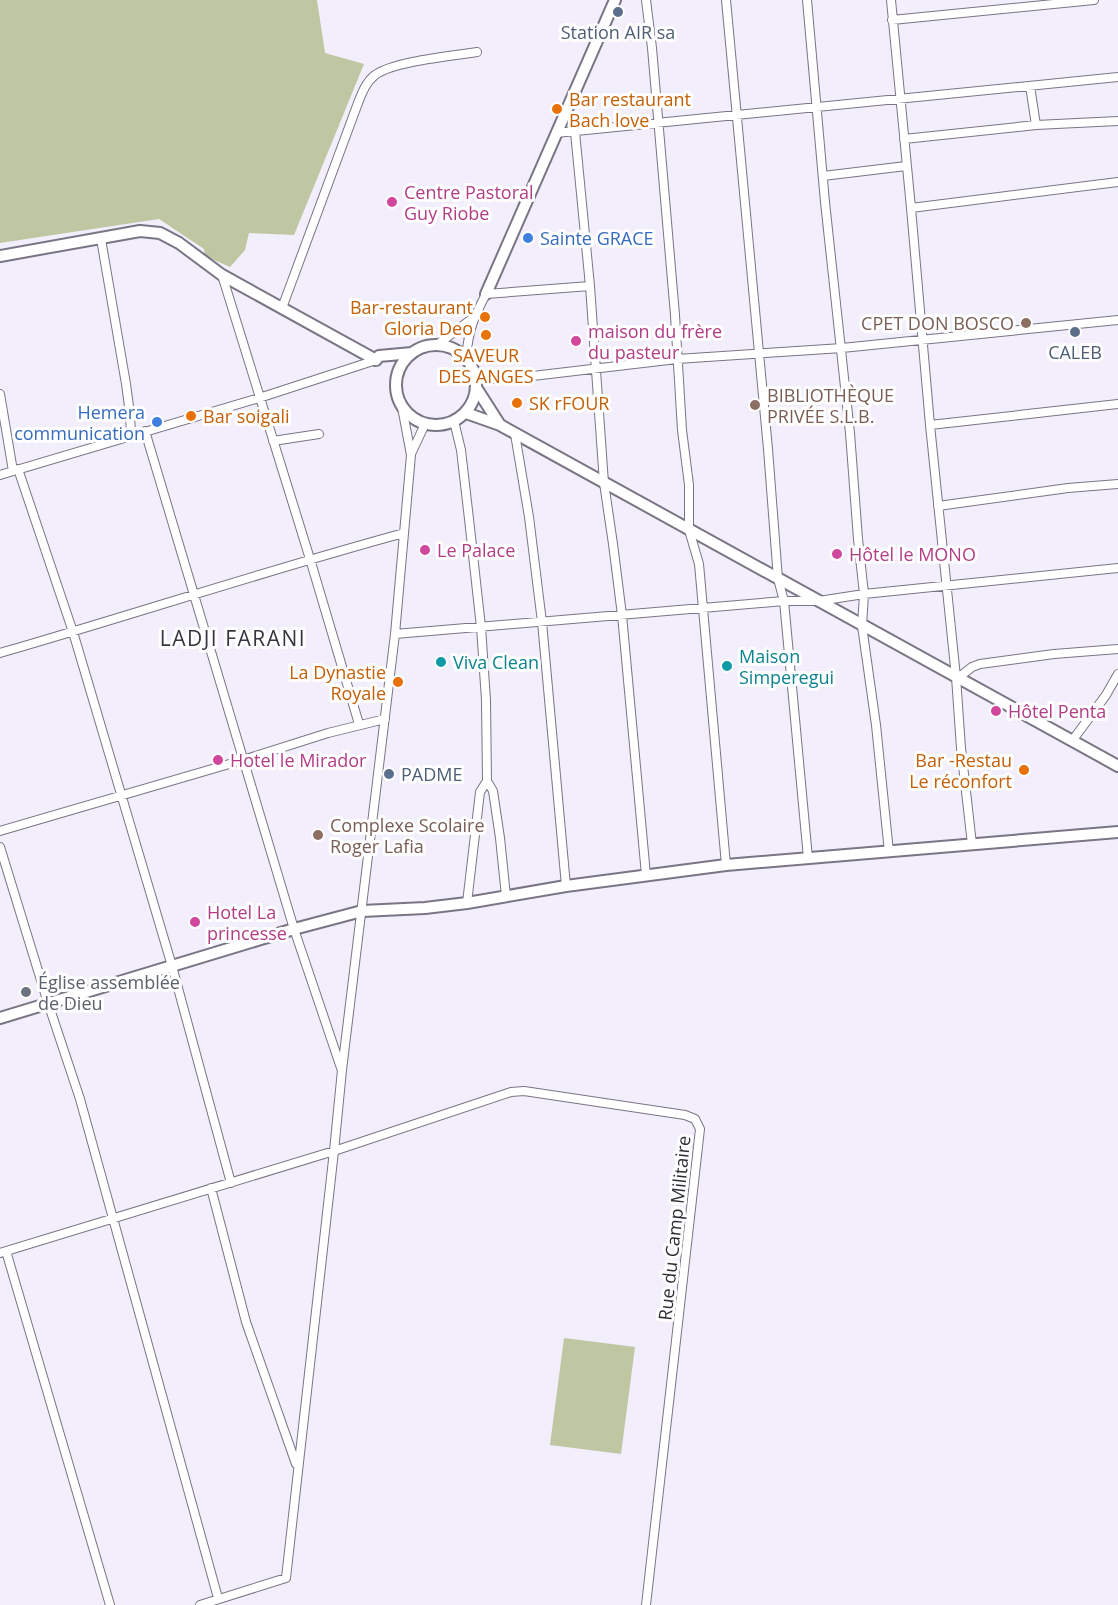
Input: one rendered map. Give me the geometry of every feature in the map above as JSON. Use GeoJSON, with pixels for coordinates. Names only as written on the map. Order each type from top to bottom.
{"type":"FeatureCollection","features":[{"type":"Feature","properties":{"kind":"street"},"geometry":{"type":"LineString","coordinates":[[466,357],[473,318],[486,294],[615,0]]}},
{"type":"Feature","properties":{"kind":"street"},"geometry":{"type":"LineString","coordinates":[[646,0],[675,315],[682,430],[689,485],[689,530],[699,564],[726,866]]}},
{"type":"Feature","properties":{"kind":"street"},"geometry":{"type":"LineString","coordinates":[[726,0],[778,579],[784,600],[807,858]]}},
{"type":"Feature","properties":{"kind":"street"},"geometry":{"type":"LineString","coordinates":[[807,0],[864,594],[862,626],[876,725],[889,852]]}},
{"type":"Feature","properties":{"kind":"street"},"geometry":{"type":"LineString","coordinates":[[891,0],[945,586],[957,678],[961,748],[972,844]]}},
{"type":"Feature","properties":{"kind":"street"},"geometry":{"type":"LineString","coordinates":[[892,20],[1094,0]]}},
{"type":"Feature","properties":{"kind":"street"},"geometry":{"type":"LineString","coordinates":[[282,308],[363,90],[374,76],[387,69],[477,52]]}},
{"type":"Feature","properties":{"kind":"street"},"geometry":{"type":"LineString","coordinates":[[556,133],[1118,77]]}},
{"type":"Feature","properties":{"kind":"street"},"geometry":{"type":"LineString","coordinates":[[1030,86],[1036,125]]}},
{"type":"Feature","properties":{"kind":"street"},"geometry":{"type":"LineString","coordinates":[[904,139],[1036,125],[1118,121]]}},
{"type":"Feature","properties":{"kind":"street"},"geometry":{"type":"LineString","coordinates":[[575,132],[590,286],[604,483],[622,615],[646,875]]}},
{"type":"Feature","properties":{"kind":"street"},"geometry":{"type":"LineString","coordinates":[[823,176],[906,165]]}},
{"type":"Feature","properties":{"kind":"street"},"geometry":{"type":"LineString","coordinates":[[911,208],[1118,182]]}},
{"type":"Feature","properties":{"kind":"street"},"geometry":{"type":"LineString","coordinates":[[0,256],[140,231],[160,233],[179,243],[222,275],[378,358],[397,373]]}},
{"type":"Feature","properties":{"kind":"street"},"geometry":{"type":"LineString","coordinates":[[101,239],[126,384],[131,435]]}},
{"type":"Feature","properties":{"kind":"street"},"geometry":{"type":"LineString","coordinates":[[222,275],[359,724]]}},
{"type":"Feature","properties":{"kind":"street"},"geometry":{"type":"LineString","coordinates":[[486,294],[590,286]]}},
{"type":"Feature","properties":{"kind":"street"},"geometry":{"type":"LineString","coordinates":[[438,345],[473,318]]}},
{"type":"Feature","properties":{"kind":"street"},"geometry":{"type":"LineString","coordinates":[[477,385],[677,359],[842,348],[1118,320]]}},
{"type":"Feature","properties":{"kind":"street"},"geometry":{"type":"LineString","coordinates":[[200,1605],[286,1578],[342,1070],[395,634],[411,455],[402,407],[395,385],[401,365],[412,353],[424,346],[448,346],[458,351],[466,357],[473,368],[477,385],[500,425]]}},
{"type":"Feature","properties":{"kind":"street"},"geometry":{"type":"LineString","coordinates":[[0,475],[259,398],[378,358],[412,353]]}},
{"type":"Feature","properties":{"kind":"street"},"geometry":{"type":"LineString","coordinates":[[402,407],[412,418],[426,424],[440,425],[454,421],[466,413],[475,398],[477,385]]}},
{"type":"Feature","properties":{"kind":"street"},"geometry":{"type":"LineString","coordinates":[[0,394],[16,470],[73,632],[172,966],[231,1183]]}},
{"type":"Feature","properties":{"kind":"street"},"geometry":{"type":"LineString","coordinates":[[930,425],[1118,404]]}},
{"type":"Feature","properties":{"kind":"street"},"geometry":{"type":"LineString","coordinates":[[466,413],[500,425],[1118,766]]}},
{"type":"Feature","properties":{"kind":"street"},"geometry":{"type":"LineString","coordinates":[[454,421],[461,450],[481,627],[486,700],[487,781],[493,791],[506,896]]}},
{"type":"Feature","properties":{"kind":"street"},"geometry":{"type":"LineString","coordinates":[[411,455],[426,424]]}},
{"type":"Feature","properties":{"kind":"street"},"geometry":{"type":"LineString","coordinates":[[145,431],[294,929],[342,1070]]}},
{"type":"Feature","properties":{"kind":"street"},"geometry":{"type":"LineString","coordinates":[[273,441],[319,434]]}},
{"type":"Feature","properties":{"kind":"street"},"geometry":{"type":"LineString","coordinates":[[515,434],[529,517],[542,622],[566,886]]}},
{"type":"Feature","properties":{"kind":"street"},"geometry":{"type":"LineString","coordinates":[[938,506],[1068,488],[1118,484]]}},
{"type":"Feature","properties":{"kind":"street"},"geometry":{"type":"LineString","coordinates":[[0,653],[310,559],[404,533]]}},
{"type":"Feature","properties":{"kind":"street"},"geometry":{"type":"LineString","coordinates":[[395,634],[784,600],[819,601],[864,594],[1118,568]]}},
{"type":"Feature","properties":{"kind":"street"},"geometry":{"type":"LineString","coordinates":[[957,678],[980,664],[1118,650]]}},
{"type":"Feature","properties":{"kind":"street"},"geometry":{"type":"LineString","coordinates":[[1072,741],[1106,696],[1118,674]]}},
{"type":"Feature","properties":{"kind":"street"},"geometry":{"type":"LineString","coordinates":[[0,831],[243,760],[299,741],[385,718]]}},
{"type":"Feature","properties":{"kind":"street"},"geometry":{"type":"LineString","coordinates":[[466,903],[480,792],[487,781]]}},
{"type":"Feature","properties":{"kind":"street"},"geometry":{"type":"LineString","coordinates":[[0,1018],[294,929],[362,911],[405,910],[466,903],[566,886],[726,866],[1118,832]]}},
{"type":"Feature","properties":{"kind":"street"},"geometry":{"type":"LineString","coordinates":[[0,847],[80,1100],[218,1598]]}},
{"type":"Feature","properties":{"kind":"street","name":"Rue du Camp Militaire"},"geometry":{"type":"LineString","coordinates":[[334,1151],[511,1092],[524,1090],[685,1115],[695,1119],[700,1129],[646,1605]]}},
{"type":"Feature","properties":{"kind":"street"},"geometry":{"type":"LineString","coordinates":[[110,1605],[3,1252],[334,1151]]}},
{"type":"Feature","properties":{"kind":"street"},"geometry":{"type":"LineString","coordinates":[[212,1188],[246,1322],[298,1469]]}},
{"type":"Feature","properties":{"kind":"green space"},"geometry":{"type":"Polygon","coordinates":[[[0,0],[317,0],[325,53],[364,64],[294,235],[249,233],[245,250],[230,267],[205,256],[204,249],[159,219],[0,243],[0,0]]]}},
{"type":"Feature","properties":{"kind":"green space"},"geometry":{"type":"Polygon","coordinates":[[[564,1338],[635,1347],[621,1454],[550,1445],[564,1338]]]}},
{"type":"Feature","properties":{"kind":"place","name":"Station AIR sa"},"geometry":{"type":"Point","coordinates":[618,12]}},
{"type":"Feature","properties":{"kind":"place","name":"Bar restaurant Bach love"},"geometry":{"type":"Point","coordinates":[557,109]}},
{"type":"Feature","properties":{"kind":"place","name":"Centre Pastoral Guy Riobe"},"geometry":{"type":"Point","coordinates":[392,202]}},
{"type":"Feature","properties":{"kind":"place","name":"Sainte GRACE"},"geometry":{"type":"Point","coordinates":[528,238]}},
{"type":"Feature","properties":{"kind":"place","name":"Bar-restaurant Gloria Deo"},"geometry":{"type":"Point","coordinates":[485,317]}},
{"type":"Feature","properties":{"kind":"place","name":"CPET DON BOSCO"},"geometry":{"type":"Point","coordinates":[1026,323]}},
{"type":"Feature","properties":{"kind":"place","name":"CALEB"},"geometry":{"type":"Point","coordinates":[1075,332]}},
{"type":"Feature","properties":{"kind":"place","name":"SAVEUR DES ANGES"},"geometry":{"type":"Point","coordinates":[486,335]}},
{"type":"Feature","properties":{"kind":"place","name":"maison du frère du pasteur"},"geometry":{"type":"Point","coordinates":[576,341]}},
{"type":"Feature","properties":{"kind":"place","name":"SK rFOUR"},"geometry":{"type":"Point","coordinates":[517,403]}},
{"type":"Feature","properties":{"kind":"place","name":"BIBLIOTHÈQUE PRIVÉE S.L.B."},"geometry":{"type":"Point","coordinates":[755,405]}},
{"type":"Feature","properties":{"kind":"place","name":"Bar soigali"},"geometry":{"type":"Point","coordinates":[191,416]}},
{"type":"Feature","properties":{"kind":"place","name":"Hemera communication"},"geometry":{"type":"Point","coordinates":[157,422]}},
{"type":"Feature","properties":{"kind":"place","name":"Le Palace"},"geometry":{"type":"Point","coordinates":[425,550]}},
{"type":"Feature","properties":{"kind":"place","name":"Hôtel le MONO"},"geometry":{"type":"Point","coordinates":[837,554]}},
{"type":"Feature","properties":{"kind":"place","name":"Viva Clean"},"geometry":{"type":"Point","coordinates":[441,662]}},
{"type":"Feature","properties":{"kind":"place","name":"Maison Simperegui"},"geometry":{"type":"Point","coordinates":[727,666]}},
{"type":"Feature","properties":{"kind":"place","name":"La Dynastie Royale"},"geometry":{"type":"Point","coordinates":[398,682]}},
{"type":"Feature","properties":{"kind":"place","name":"Hôtel Penta"},"geometry":{"type":"Point","coordinates":[996,711]}},
{"type":"Feature","properties":{"kind":"place","name":"Hotel le Mirador"},"geometry":{"type":"Point","coordinates":[218,760]}},
{"type":"Feature","properties":{"kind":"place","name":"Bar -Restau Le réconfort"},"geometry":{"type":"Point","coordinates":[1024,770]}},
{"type":"Feature","properties":{"kind":"place","name":"PADME"},"geometry":{"type":"Point","coordinates":[389,774]}},
{"type":"Feature","properties":{"kind":"place","name":"Complexe Scolaire Roger Lafia"},"geometry":{"type":"Point","coordinates":[318,835]}},
{"type":"Feature","properties":{"kind":"place","name":"Hotel La princesse"},"geometry":{"type":"Point","coordinates":[195,922]}},
{"type":"Feature","properties":{"kind":"place","name":"Église assemblée de Dieu"},"geometry":{"type":"Point","coordinates":[26,992]}},
{"type":"Feature","properties":{"kind":"district","name":"LADJI FARANI"},"geometry":{"type":"Point","coordinates":[233,638]}}]}
